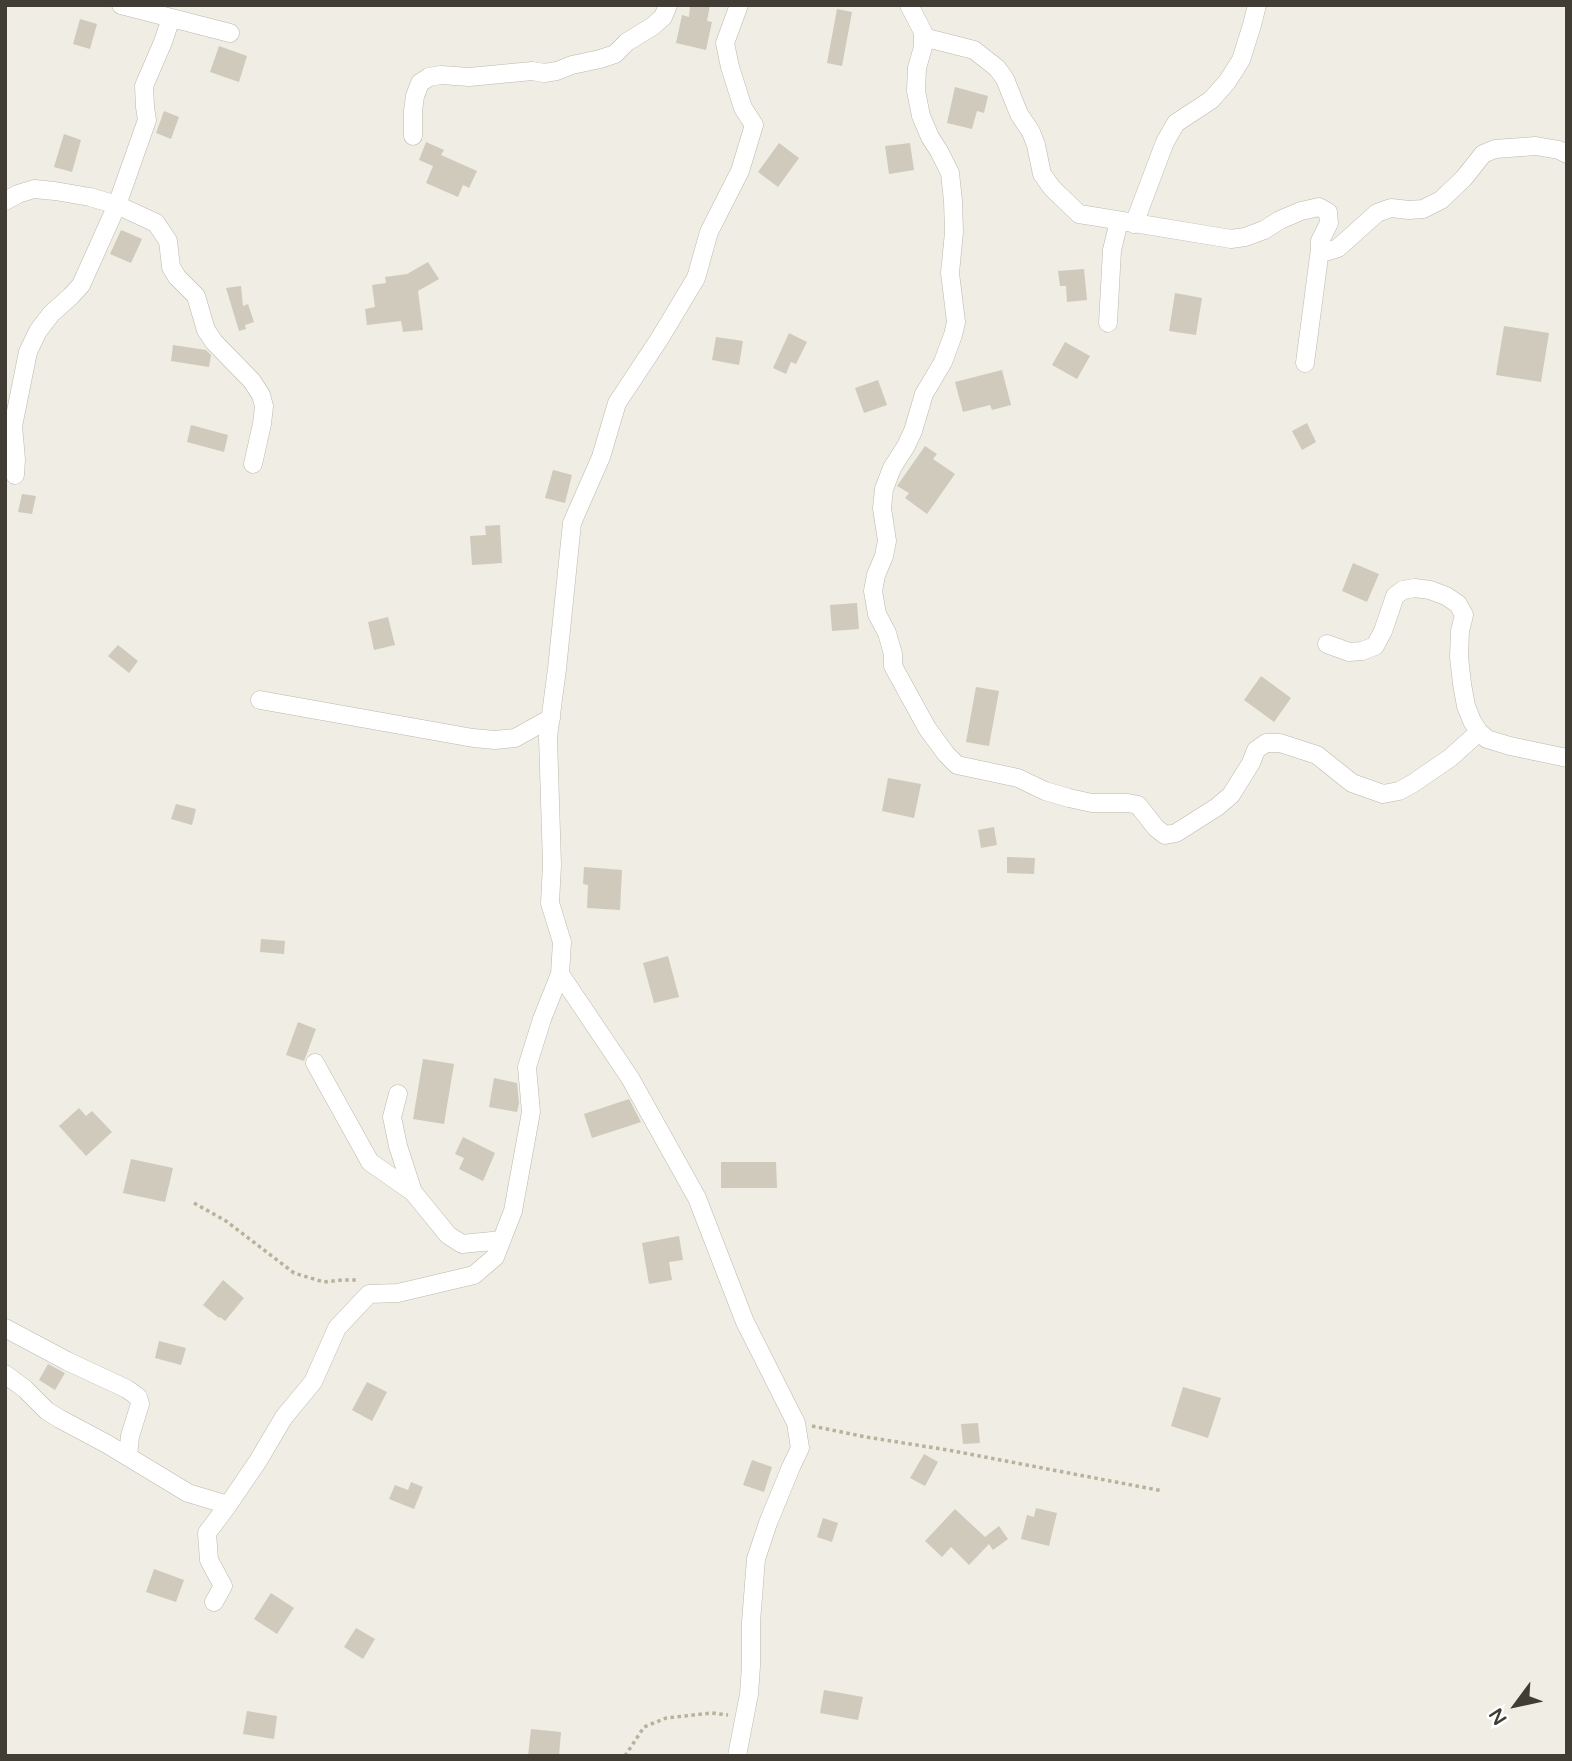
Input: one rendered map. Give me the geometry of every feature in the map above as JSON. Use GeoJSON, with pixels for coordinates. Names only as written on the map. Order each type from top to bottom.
{"type":"FeatureCollection","features":[{"type":"Feature","properties":{"kind":"street"},"geometry":{"type":"LineString","coordinates":[[121,5],[230,33]]}},
{"type":"Feature","properties":{"kind":"street"},"geometry":{"type":"LineString","coordinates":[[413,136],[415,96],[421,83],[429,77],[441,75],[469,78],[532,71],[544,73],[600,59],[615,54],[627,42],[653,26],[663,17],[668,5]]}},
{"type":"Feature","properties":{"kind":"street"},"geometry":{"type":"LineString","coordinates":[[214,1602],[223,1586],[209,1560],[206,1533],[258,1461],[284,1417],[313,1382],[337,1328],[369,1294],[398,1293],[474,1275],[495,1257],[513,1211],[530,1112],[527,1067],[560,974],[562,942],[550,903],[552,864],[548,737],[572,523],[601,457],[617,403],[696,278],[709,232],[740,171],[754,125],[743,108],[725,43],[739,5]]}},
{"type":"Feature","properties":{"kind":"street"},"geometry":{"type":"LineString","coordinates":[[909,5],[923,32],[916,91],[921,116],[950,173],[954,232],[950,273],[957,323],[943,362],[924,394],[913,431],[892,468],[884,489],[881,508],[887,541],[873,591],[877,614],[887,633],[893,654],[893,666],[927,728],[946,754],[957,765],[1018,778],[1045,792],[1092,803],[1138,805],[1165,835],[1176,833],[1231,795],[1256,750],[1266,743],[1280,743],[1317,755],[1352,783],[1383,794],[1399,791],[1412,784],[1450,758],[1479,732]]}},
{"type":"Feature","properties":{"kind":"street"},"geometry":{"type":"LineString","coordinates":[[1108,323],[1112,250],[1176,123],[1211,100],[1241,60],[1257,5]]}},
{"type":"Feature","properties":{"kind":"street"},"geometry":{"type":"LineString","coordinates":[[15,475],[13,426],[28,352],[51,313],[81,285],[117,205],[147,120],[144,86],[171,18]]}},
{"type":"Feature","properties":{"kind":"street"},"geometry":{"type":"LineString","coordinates":[[923,37],[974,50],[997,68],[1005,79],[1019,114],[1031,132],[1042,174],[1052,188],[1079,214],[1231,239],[1264,230],[1301,212],[1319,207],[1328,212],[1329,223],[1320,241],[1305,363]]}},
{"type":"Feature","properties":{"kind":"street"},"geometry":{"type":"LineString","coordinates":[[1320,249],[1329,251],[1338,248],[1377,213],[1391,208],[1423,209],[1441,200],[1464,178],[1483,154],[1494,149],[1536,146],[1567,154]]}},
{"type":"Feature","properties":{"kind":"street"},"geometry":{"type":"LineString","coordinates":[[5,201],[34,189],[90,197],[117,205],[156,223],[168,241],[171,267],[196,296],[206,330],[220,349],[252,380],[261,395],[264,406],[262,424],[253,464]]}},
{"type":"Feature","properties":{"kind":"street"},"geometry":{"type":"LineString","coordinates":[[1327,644],[1349,652],[1375,646],[1395,596],[1403,590],[1430,590],[1446,596],[1458,604],[1464,615],[1459,657],[1462,684],[1466,706],[1479,732],[1487,739],[1510,746],[1567,758]]}},
{"type":"Feature","properties":{"kind":"street"},"geometry":{"type":"LineString","coordinates":[[260,700],[495,740],[515,738],[551,718]]}},
{"type":"Feature","properties":{"kind":"street"},"geometry":{"type":"LineString","coordinates":[[560,974],[631,1078],[697,1198],[745,1322],[796,1423],[800,1448],[790,1466],[756,1559],[749,1694],[737,1756]]}},
{"type":"Feature","properties":{"kind":"street"},"geometry":{"type":"LineString","coordinates":[[316,1063],[370,1162],[413,1192],[449,1235],[462,1244],[502,1240]]}},
{"type":"Feature","properties":{"kind":"street"},"geometry":{"type":"LineString","coordinates":[[398,1094],[392,1117],[413,1192]]}},
{"type":"Feature","properties":{"kind":"street"},"geometry":{"type":"LineString","coordinates":[[5,1328],[138,1396],[141,1404],[130,1436],[128,1456]]}},
{"type":"Feature","properties":{"kind":"street"},"geometry":{"type":"LineString","coordinates":[[5,1374],[47,1411],[188,1493],[228,1505]]}},
{"type":"Feature","properties":{"kind":"path"},"geometry":{"type":"LineString","coordinates":[[194,1203],[226,1221],[294,1273],[324,1282],[365,1280]]}},
{"type":"Feature","properties":{"kind":"path"},"geometry":{"type":"LineString","coordinates":[[796,1423],[1163,1491]]}},
{"type":"Feature","properties":{"kind":"path"},"geometry":{"type":"LineString","coordinates":[[625,1756],[644,1727],[666,1718],[712,1713],[744,1716]]}},
{"type":"Feature","properties":{"kind":"building"},"geometry":{"type":"Polygon","coordinates":[[[690,5],[710,5],[707,21],[712,22],[706,50],[676,43],[682,15],[689,17],[690,5]]]}},
{"type":"Feature","properties":{"kind":"building"},"geometry":{"type":"Polygon","coordinates":[[[837,9],[852,12],[842,66],[827,63],[837,9]]]}},
{"type":"Feature","properties":{"kind":"building"},"geometry":{"type":"Polygon","coordinates":[[[80,19],[97,24],[90,49],[73,44],[80,19]]]}},
{"type":"Feature","properties":{"kind":"building"},"geometry":{"type":"Polygon","coordinates":[[[219,46],[247,56],[239,82],[210,72],[219,46]]]}},
{"type":"Feature","properties":{"kind":"building"},"geometry":{"type":"Polygon","coordinates":[[[955,87],[988,96],[984,113],[977,111],[972,129],[947,123],[955,87]]]}},
{"type":"Feature","properties":{"kind":"building"},"geometry":{"type":"Polygon","coordinates":[[[164,111],[179,117],[171,139],[156,133],[164,111]]]}},
{"type":"Feature","properties":{"kind":"building"},"geometry":{"type":"Polygon","coordinates":[[[64,134],[81,140],[72,172],[54,167],[64,134]]]}},
{"type":"Feature","properties":{"kind":"building"},"geometry":{"type":"Polygon","coordinates":[[[426,142],[444,150],[441,155],[477,171],[469,188],[463,185],[458,197],[426,183],[433,166],[419,160],[426,142]]]}},
{"type":"Feature","properties":{"kind":"building"},"geometry":{"type":"Polygon","coordinates":[[[779,143],[799,158],[778,187],[758,172],[779,143]]]}},
{"type":"Feature","properties":{"kind":"building"},"geometry":{"type":"Polygon","coordinates":[[[910,143],[914,170],[889,174],[885,146],[910,143]]]}},
{"type":"Feature","properties":{"kind":"building"},"geometry":{"type":"Polygon","coordinates":[[[121,230],[142,239],[131,263],[110,254],[121,230]]]}},
{"type":"Feature","properties":{"kind":"building"},"geometry":{"type":"Polygon","coordinates":[[[428,262],[439,279],[418,291],[423,330],[403,332],[401,321],[367,325],[365,309],[375,307],[372,285],[386,283],[385,277],[407,274],[428,262]]]}},
{"type":"Feature","properties":{"kind":"building"},"geometry":{"type":"Polygon","coordinates":[[[1084,269],[1087,300],[1067,302],[1066,286],[1060,286],[1058,271],[1084,269]]]}},
{"type":"Feature","properties":{"kind":"building"},"geometry":{"type":"Polygon","coordinates":[[[241,286],[243,306],[248,304],[254,322],[239,331],[226,288],[241,286]]]}},
{"type":"Feature","properties":{"kind":"building"},"geometry":{"type":"Polygon","coordinates":[[[1175,293],[1202,298],[1196,335],[1169,331],[1175,293]]]}},
{"type":"Feature","properties":{"kind":"building"},"geometry":{"type":"Polygon","coordinates":[[[1504,326],[1549,333],[1541,382],[1496,375],[1504,326]]]}},
{"type":"Feature","properties":{"kind":"building"},"geometry":{"type":"Polygon","coordinates":[[[789,333],[807,342],[796,364],[791,362],[786,374],[773,368],[789,333]]]}},
{"type":"Feature","properties":{"kind":"building"},"geometry":{"type":"Polygon","coordinates":[[[716,337],[743,341],[739,365],[712,360],[716,337]]]}},
{"type":"Feature","properties":{"kind":"building"},"geometry":{"type":"Polygon","coordinates":[[[1065,342],[1090,356],[1077,379],[1052,365],[1065,342]]]}},
{"type":"Feature","properties":{"kind":"building"},"geometry":{"type":"Polygon","coordinates":[[[173,345],[206,350],[211,355],[209,367],[171,361],[173,345]]]}},
{"type":"Feature","properties":{"kind":"building"},"geometry":{"type":"Polygon","coordinates":[[[1002,370],[1011,405],[992,410],[990,405],[963,412],[955,382],[1002,370]]]}},
{"type":"Feature","properties":{"kind":"building"},"geometry":{"type":"Polygon","coordinates":[[[878,380],[887,405],[864,413],[855,388],[878,380]]]}},
{"type":"Feature","properties":{"kind":"building"},"geometry":{"type":"Polygon","coordinates":[[[1307,423],[1316,442],[1302,450],[1292,431],[1307,423]]]}},
{"type":"Feature","properties":{"kind":"building"},"geometry":{"type":"Polygon","coordinates":[[[191,425],[228,435],[224,452],[187,442],[191,425]]]}},
{"type":"Feature","properties":{"kind":"building"},"geometry":{"type":"Polygon","coordinates":[[[925,446],[937,454],[933,459],[955,474],[927,514],[905,498],[909,493],[897,486],[925,446]]]}},
{"type":"Feature","properties":{"kind":"building"},"geometry":{"type":"Polygon","coordinates":[[[553,470],[572,475],[565,503],[545,498],[553,470]]]}},
{"type":"Feature","properties":{"kind":"building"},"geometry":{"type":"Polygon","coordinates":[[[22,494],[36,496],[32,514],[18,512],[22,494]]]}},
{"type":"Feature","properties":{"kind":"building"},"geometry":{"type":"Polygon","coordinates":[[[500,525],[502,563],[472,565],[470,536],[486,535],[485,526],[500,525]]]}},
{"type":"Feature","properties":{"kind":"building"},"geometry":{"type":"Polygon","coordinates":[[[1353,563],[1379,574],[1367,602],[1342,591],[1353,563]]]}},
{"type":"Feature","properties":{"kind":"building"},"geometry":{"type":"Polygon","coordinates":[[[857,603],[859,629],[832,631],[830,605],[857,603]]]}},
{"type":"Feature","properties":{"kind":"building"},"geometry":{"type":"Polygon","coordinates":[[[388,617],[395,645],[374,650],[368,622],[388,617]]]}},
{"type":"Feature","properties":{"kind":"building"},"geometry":{"type":"Polygon","coordinates":[[[118,645],[138,661],[129,673],[108,656],[118,645]]]}},
{"type":"Feature","properties":{"kind":"building"},"geometry":{"type":"Polygon","coordinates":[[[1261,676],[1291,698],[1274,722],[1244,700],[1261,676]]]}},
{"type":"Feature","properties":{"kind":"building"},"geometry":{"type":"Polygon","coordinates":[[[976,687],[999,691],[989,746],[966,742],[976,687]]]}},
{"type":"Feature","properties":{"kind":"building"},"geometry":{"type":"Polygon","coordinates":[[[888,778],[921,784],[914,818],[882,811],[888,778]]]}},
{"type":"Feature","properties":{"kind":"building"},"geometry":{"type":"Polygon","coordinates":[[[176,804],[196,809],[192,825],[171,819],[176,804]]]}},
{"type":"Feature","properties":{"kind":"building"},"geometry":{"type":"Polygon","coordinates":[[[994,827],[997,845],[981,848],[978,830],[994,827]]]}},
{"type":"Feature","properties":{"kind":"building"},"geometry":{"type":"Polygon","coordinates":[[[1007,857],[1035,858],[1034,874],[1007,873],[1007,857]]]}},
{"type":"Feature","properties":{"kind":"building"},"geometry":{"type":"Polygon","coordinates":[[[584,867],[622,870],[620,910],[587,908],[588,885],[583,884],[584,867]]]}},
{"type":"Feature","properties":{"kind":"building"},"geometry":{"type":"Polygon","coordinates":[[[261,939],[285,941],[284,954],[260,952],[261,939]]]}},
{"type":"Feature","properties":{"kind":"building"},"geometry":{"type":"Polygon","coordinates":[[[668,956],[679,997],[654,1003],[643,963],[668,956]]]}},
{"type":"Feature","properties":{"kind":"building"},"geometry":{"type":"Polygon","coordinates":[[[298,1022],[316,1029],[304,1061],[286,1055],[298,1022]]]}},
{"type":"Feature","properties":{"kind":"building"},"geometry":{"type":"Polygon","coordinates":[[[423,1059],[454,1064],[444,1124],[413,1119],[423,1059]]]}},
{"type":"Feature","properties":{"kind":"building"},"geometry":{"type":"Polygon","coordinates":[[[494,1078],[517,1083],[517,1112],[489,1107],[494,1078]]]}},
{"type":"Feature","properties":{"kind":"building"},"geometry":{"type":"Polygon","coordinates":[[[629,1099],[641,1122],[592,1138],[584,1114],[629,1099]]]}},
{"type":"Feature","properties":{"kind":"building"},"geometry":{"type":"Polygon","coordinates":[[[79,1108],[86,1116],[92,1111],[112,1132],[86,1156],[59,1126],[79,1108]]]}},
{"type":"Feature","properties":{"kind":"building"},"geometry":{"type":"Polygon","coordinates":[[[463,1137],[495,1153],[483,1181],[459,1169],[464,1158],[455,1154],[463,1137]]]}},
{"type":"Feature","properties":{"kind":"building"},"geometry":{"type":"Polygon","coordinates":[[[131,1159],[173,1168],[165,1202],[123,1193],[131,1159]]]}},
{"type":"Feature","properties":{"kind":"building"},"geometry":{"type":"Polygon","coordinates":[[[721,1162],[776,1162],[777,1188],[721,1188],[721,1162]]]}},
{"type":"Feature","properties":{"kind":"building"},"geometry":{"type":"Polygon","coordinates":[[[679,1236],[683,1260],[669,1262],[672,1280],[649,1284],[642,1243],[679,1236]]]}},
{"type":"Feature","properties":{"kind":"building"},"geometry":{"type":"Polygon","coordinates":[[[223,1280],[244,1298],[225,1321],[203,1305],[223,1280]]]}},
{"type":"Feature","properties":{"kind":"building"},"geometry":{"type":"Polygon","coordinates":[[[159,1341],[186,1348],[181,1365],[155,1358],[159,1341]]]}},
{"type":"Feature","properties":{"kind":"building"},"geometry":{"type":"Polygon","coordinates":[[[48,1364],[65,1373],[55,1390],[39,1380],[48,1364]]]}},
{"type":"Feature","properties":{"kind":"building"},"geometry":{"type":"Polygon","coordinates":[[[367,1382],[387,1392],[372,1421],[352,1410],[367,1382]]]}},
{"type":"Feature","properties":{"kind":"building"},"geometry":{"type":"Polygon","coordinates":[[[1183,1387],[1221,1398],[1208,1438],[1171,1426],[1183,1387]]]}},
{"type":"Feature","properties":{"kind":"building"},"geometry":{"type":"Polygon","coordinates":[[[978,1423],[980,1443],[963,1444],[961,1424],[978,1423]]]}},
{"type":"Feature","properties":{"kind":"building"},"geometry":{"type":"Polygon","coordinates":[[[924,1454],[938,1462],[925,1486],[910,1478],[924,1454]]]}},
{"type":"Feature","properties":{"kind":"building"},"geometry":{"type":"Polygon","coordinates":[[[752,1460],[772,1467],[764,1492],[743,1485],[752,1460]]]}},
{"type":"Feature","properties":{"kind":"building"},"geometry":{"type":"Polygon","coordinates":[[[411,1482],[423,1487],[414,1509],[389,1499],[395,1485],[408,1490],[411,1482]]]}},
{"type":"Feature","properties":{"kind":"building"},"geometry":{"type":"Polygon","coordinates":[[[1036,1508],[1057,1513],[1049,1546],[1021,1539],[1027,1515],[1034,1517],[1036,1508]]]}},
{"type":"Feature","properties":{"kind":"building"},"geometry":{"type":"Polygon","coordinates":[[[955,1509],[985,1537],[999,1526],[1008,1539],[993,1550],[989,1544],[969,1565],[951,1547],[942,1557],[925,1541],[955,1509]]]}},
{"type":"Feature","properties":{"kind":"building"},"geometry":{"type":"Polygon","coordinates":[[[823,1518],[838,1523],[832,1542],[817,1537],[823,1518]]]}},
{"type":"Feature","properties":{"kind":"building"},"geometry":{"type":"Polygon","coordinates":[[[154,1569],[184,1580],[176,1602],[146,1592],[154,1569]]]}},
{"type":"Feature","properties":{"kind":"building"},"geometry":{"type":"Polygon","coordinates":[[[271,1593],[294,1608],[277,1634],[254,1619],[271,1593]]]}},
{"type":"Feature","properties":{"kind":"building"},"geometry":{"type":"Polygon","coordinates":[[[356,1628],[375,1639],[363,1659],[344,1647],[356,1628]]]}},
{"type":"Feature","properties":{"kind":"building"},"geometry":{"type":"Polygon","coordinates":[[[824,1690],[863,1697],[858,1720],[820,1713],[824,1690]]]}},
{"type":"Feature","properties":{"kind":"building"},"geometry":{"type":"Polygon","coordinates":[[[247,1711],[277,1716],[274,1739],[243,1734],[247,1711]]]}},
{"type":"Feature","properties":{"kind":"building"},"geometry":{"type":"Polygon","coordinates":[[[531,1729],[561,1732],[559,1756],[528,1756],[531,1729]]]}}]}
